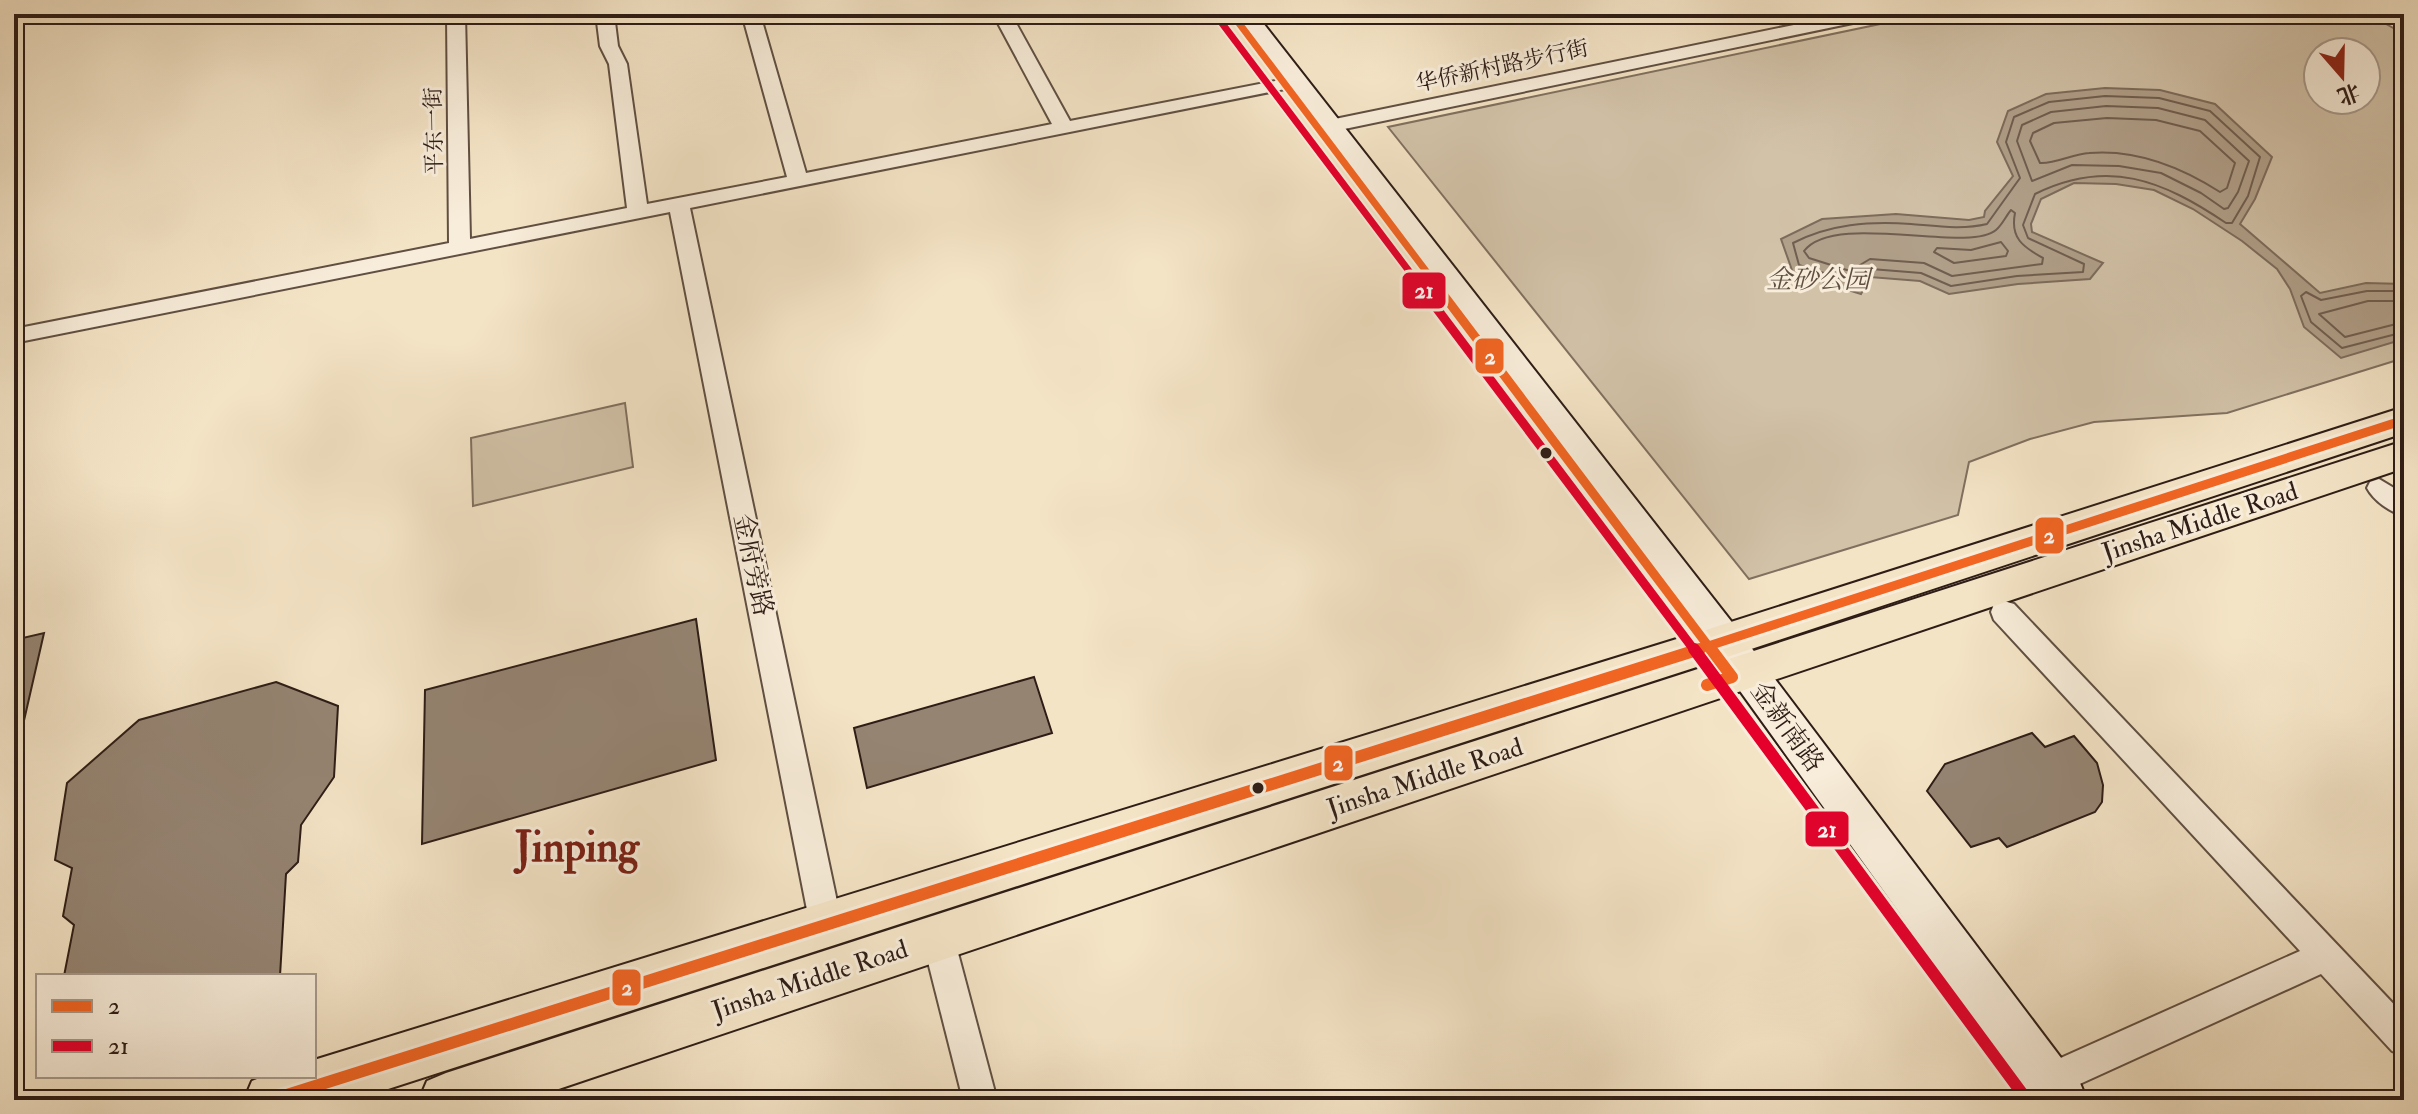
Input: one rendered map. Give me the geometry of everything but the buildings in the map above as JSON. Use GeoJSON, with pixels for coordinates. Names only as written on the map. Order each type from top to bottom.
{"type":"FeatureCollection","features":[{"type":"Feature","properties":{"kind":"main road","name":"金新南路"},"geometry":{"type":"LineString","coordinates":[[1232,14],[1728,659]]}},
{"type":"Feature","properties":{"kind":"main road","name":"金新南路"},"geometry":{"type":"LineString","coordinates":[[1244,14],[2052,1094]]}},
{"type":"Feature","properties":{"kind":"main road","name":"Jinsha Middle Road"},"geometry":{"type":"LineString","coordinates":[[446,1100],[938,938],[2404,420]]}},
{"type":"Feature","properties":{"kind":"main road","name":"Jinsha Middle Road"},"geometry":{"type":"LineString","coordinates":[[271,1100],[826,925],[1728,659],[2404,454]]}},
{"type":"Feature","properties":{"kind":"street","name":"平东一街"},"geometry":{"type":"LineString","coordinates":[[456,14],[460,248]]}},
{"type":"Feature","properties":{"kind":"street"},"geometry":{"type":"LineString","coordinates":[[605,14],[609,46],[618,64],[638,213]]}},
{"type":"Feature","properties":{"kind":"street"},"geometry":{"type":"LineString","coordinates":[[751,14],[798,181]]}},
{"type":"Feature","properties":{"kind":"street"},"geometry":{"type":"LineString","coordinates":[[1002,14],[1064,128]]}},
{"type":"Feature","properties":{"kind":"street","name":"华侨新村路步行街"},"geometry":{"type":"LineString","coordinates":[[1330,126],[1872,14]]}},
{"type":"Feature","properties":{"kind":"street"},"geometry":{"type":"LineString","coordinates":[[2391,14],[2404,21]]}},
{"type":"Feature","properties":{"kind":"street"},"geometry":{"type":"LineString","coordinates":[[14,336],[1285,84]]}},
{"type":"Feature","properties":{"kind":"street","name":"金府旁路"},"geometry":{"type":"LineString","coordinates":[[679,204],[826,925]]}},
{"type":"Feature","properties":{"kind":"street"},"geometry":{"type":"LineString","coordinates":[[2379,488],[2404,507]]}},
{"type":"Feature","properties":{"kind":"street"},"geometry":{"type":"LineString","coordinates":[[2004,612],[2404,1039]]}},
{"type":"Feature","properties":{"kind":"street"},"geometry":{"type":"LineString","coordinates":[[938,938],[980,1100]]}},
{"type":"Feature","properties":{"kind":"street"},"geometry":{"type":"LineString","coordinates":[[2052,1094],[2324,956]]}},
{"type":"Feature","properties":{"kind":"green space","name":"金砂公园"},"geometry":{"type":"Polygon","coordinates":[[[1928,14],[2368,14],[2404,34],[2404,358],[2227,413],[2094,422],[2030,439],[1969,462],[1958,515],[1749,579],[1388,127],[1928,14]]]}},
{"type":"Feature","properties":{"kind":"green space"},"geometry":{"type":"Polygon","coordinates":[[[625,403],[633,467],[473,506],[471,438],[625,403]]]}},
{"type":"Feature","properties":{"kind":"water"},"geometry":{"type":"Polygon","coordinates":[[[2105,88],[2160,90],[2215,104],[2272,157],[2255,199],[2240,224],[2320,293],[2366,283],[2404,284],[2404,339],[2341,358],[2304,327],[2290,289],[2277,269],[2242,241],[2193,209],[2154,190],[2116,184],[2074,183],[2041,199],[2031,224],[2032,232],[2103,263],[2090,279],[2018,284],[1949,294],[1920,281],[1870,277],[1861,294],[1793,273],[1781,239],[1822,219],[1896,214],[1969,220],[1984,217],[1985,211],[2013,176],[1997,142],[2008,111],[2046,94],[2105,88]]]}},
{"type":"Feature","properties":{"kind":"transit line","name":"2"},"geometry":{"type":"LineString","coordinates":[[1232,14],[1732,677],[1707,685]]}},
{"type":"Feature","properties":{"kind":"transit line","name":"21"},"geometry":{"type":"LineString","coordinates":[[1221,22],[1721,685],[2027,1100]]}},
{"type":"Feature","properties":{"kind":"transit line","name":"2"},"geometry":{"type":"LineString","coordinates":[[271,1100],[1709,646],[2404,420]]}},
{"type":"Feature","properties":{"kind":"district","name":"Jinping"},"geometry":{"type":"Point","coordinates":[577,848]}}]}
